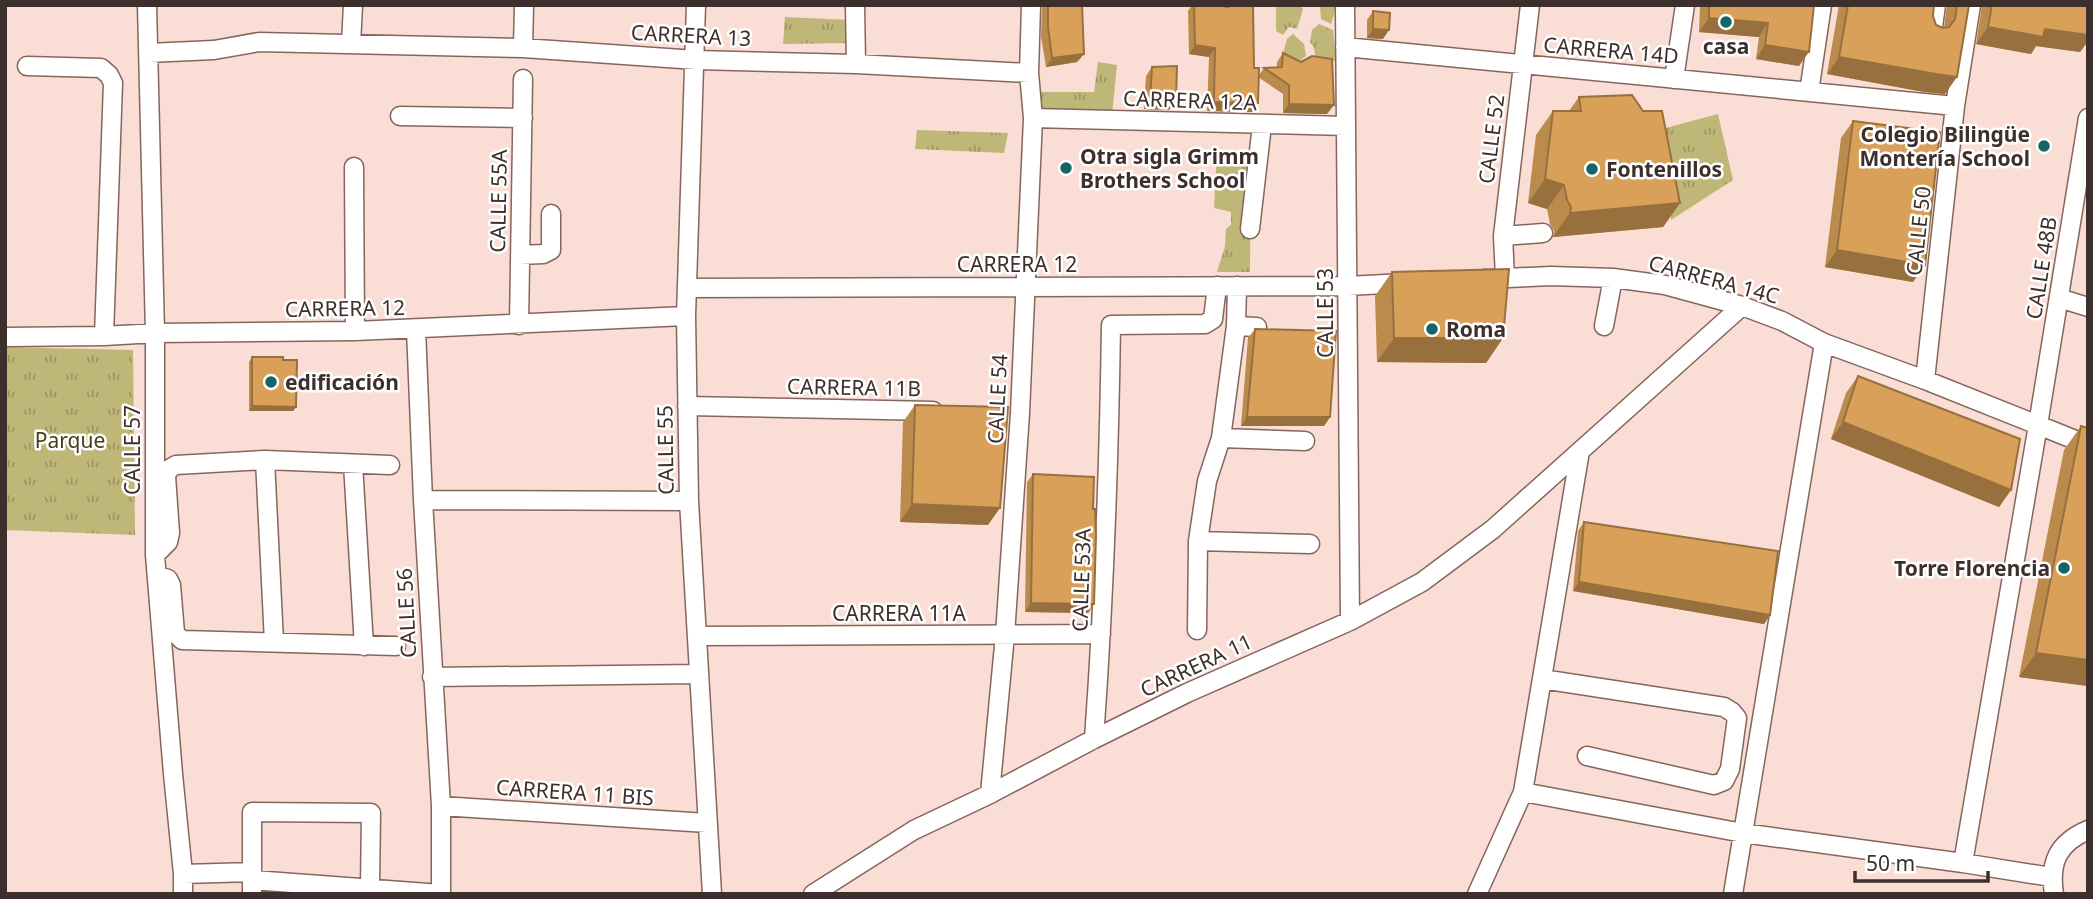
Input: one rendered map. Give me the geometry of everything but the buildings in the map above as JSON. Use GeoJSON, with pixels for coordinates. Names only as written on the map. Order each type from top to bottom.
{"type":"FeatureCollection","features":[{"type":"Feature","properties":{"kind":"street","name":"CALLE 57"},"geometry":{"type":"LineString","coordinates":[[147,5],[155,332],[155,555],[183,894]]}},
{"type":"Feature","properties":{"kind":"street"},"geometry":{"type":"LineString","coordinates":[[351,44],[353,5]]}},
{"type":"Feature","properties":{"kind":"street"},"geometry":{"type":"LineString","coordinates":[[523,47],[524,5]]}},
{"type":"Feature","properties":{"kind":"street","name":"CALLE 55"},"geometry":{"type":"LineString","coordinates":[[696,5],[686,316],[687,406],[689,500],[712,894]]}},
{"type":"Feature","properties":{"kind":"street"},"geometry":{"type":"LineString","coordinates":[[855,5],[856,64]]}},
{"type":"Feature","properties":{"kind":"street","name":"CALLE 54"},"geometry":{"type":"LineString","coordinates":[[990,794],[1005,635],[1013,413],[1025,287],[1033,118],[1029,72],[1031,5]]}},
{"type":"Feature","properties":{"kind":"street","name":"CALLE 53"},"geometry":{"type":"LineString","coordinates":[[1345,5],[1350,621]]}},
{"type":"Feature","properties":{"kind":"street","name":"CALLE 52"},"geometry":{"type":"LineString","coordinates":[[1505,278],[1503,236],[1530,5]]}},
{"type":"Feature","properties":{"kind":"street"},"geometry":{"type":"LineString","coordinates":[[1674,79],[1685,5]]}},
{"type":"Feature","properties":{"kind":"street"},"geometry":{"type":"LineString","coordinates":[[1809,92],[1822,5]]}},
{"type":"Feature","properties":{"kind":"street"},"geometry":{"type":"LineString","coordinates":[[1932,34],[1936,5]]}},
{"type":"Feature","properties":{"kind":"street","name":"CALLE 50"},"geometry":{"type":"LineString","coordinates":[[1925,380],[1955,106],[1971,5]]}},
{"type":"Feature","properties":{"kind":"street","name":"CARRERA 13"},"geometry":{"type":"LineString","coordinates":[[148,54],[214,50],[259,42],[523,47],[696,60],[1029,72]]}},
{"type":"Feature","properties":{"kind":"street","name":"CARRERA 14D"},"geometry":{"type":"LineString","coordinates":[[1345,47],[1955,106]]}},
{"type":"Feature","properties":{"kind":"street"},"geometry":{"type":"LineString","coordinates":[[27,66],[101,68],[113,83],[104,336]]}},
{"type":"Feature","properties":{"kind":"street","name":"CALLE 55A"},"geometry":{"type":"LineString","coordinates":[[519,325],[523,79]]}},
{"type":"Feature","properties":{"kind":"street"},"geometry":{"type":"LineString","coordinates":[[400,116],[523,118]]}},
{"type":"Feature","properties":{"kind":"street","name":"CARRERA 12A"},"geometry":{"type":"LineString","coordinates":[[1033,118],[1346,126]]}},
{"type":"Feature","properties":{"kind":"street","name":"CALLE 48B"},"geometry":{"type":"LineString","coordinates":[[1963,863],[2084,165],[2088,118]]}},
{"type":"Feature","properties":{"kind":"street"},"geometry":{"type":"LineString","coordinates":[[1250,229],[1262,125]]}},
{"type":"Feature","properties":{"kind":"street"},"geometry":{"type":"LineString","coordinates":[[354,167],[355,331]]}},
{"type":"Feature","properties":{"kind":"street"},"geometry":{"type":"LineString","coordinates":[[520,255],[543,254],[551,250],[551,214]]}},
{"type":"Feature","properties":{"kind":"street"},"geometry":{"type":"LineString","coordinates":[[1503,236],[1544,233]]}},
{"type":"Feature","properties":{"kind":"street","name":"CARRERA 14C"},"geometry":{"type":"LineString","coordinates":[[1466,280],[1551,276],[1612,278],[1665,285],[1742,306],[1782,321],[1824,342],[2088,445]]}},
{"type":"Feature","properties":{"kind":"street"},"geometry":{"type":"LineString","coordinates":[[1604,326],[1612,278]]}},
{"type":"Feature","properties":{"kind":"street"},"geometry":{"type":"LineString","coordinates":[[1347,286],[1426,282]]}},
{"type":"Feature","properties":{"kind":"street","name":"CALLE 53A"},"geometry":{"type":"LineString","coordinates":[[1094,739],[1110,424],[1111,325],[1205,324],[1213,319],[1217,286]]}},
{"type":"Feature","properties":{"kind":"street"},"geometry":{"type":"LineString","coordinates":[[1197,630],[1198,541],[1207,481],[1221,438],[1236,326],[1237,286]]}},
{"type":"Feature","properties":{"kind":"street","name":"CARRERA 12"},"geometry":{"type":"LineString","coordinates":[[687,288],[1347,286]]}},
{"type":"Feature","properties":{"kind":"street"},"geometry":{"type":"LineString","coordinates":[[2059,298],[2088,307]]}},
{"type":"Feature","properties":{"kind":"street","name":"CARRERA 11"},"geometry":{"type":"LineString","coordinates":[[813,894],[914,830],[1187,693],[1350,621],[1422,582],[1493,529],[1742,306]]}},
{"type":"Feature","properties":{"kind":"street","name":"CARRERA 12"},"geometry":{"type":"LineString","coordinates":[[5,337],[104,336],[155,332],[355,331],[686,316]]}},
{"type":"Feature","properties":{"kind":"street"},"geometry":{"type":"LineString","coordinates":[[1236,326],[1257,327]]}},
{"type":"Feature","properties":{"kind":"street","name":"CALLE 56"},"geometry":{"type":"LineString","coordinates":[[416,329],[440,806],[441,894]]}},
{"type":"Feature","properties":{"kind":"street"},"geometry":{"type":"LineString","coordinates":[[1733,894],[1824,342]]}},
{"type":"Feature","properties":{"kind":"street","name":"CARRERA 11B"},"geometry":{"type":"LineString","coordinates":[[687,406],[951,411]]}},
{"type":"Feature","properties":{"kind":"street"},"geometry":{"type":"LineString","coordinates":[[1221,438],[1305,440]]}},
{"type":"Feature","properties":{"kind":"street"},"geometry":{"type":"LineString","coordinates":[[1478,894],[1523,792],[1580,451]]}},
{"type":"Feature","properties":{"kind":"street"},"geometry":{"type":"LineString","coordinates":[[265,460],[274,642]]}},
{"type":"Feature","properties":{"kind":"street"},"geometry":{"type":"LineString","coordinates":[[155,555],[167,542],[170,533],[166,476],[169,469],[176,464],[265,460],[390,465]]}},
{"type":"Feature","properties":{"kind":"street"},"geometry":{"type":"LineString","coordinates":[[353,464],[364,646]]}},
{"type":"Feature","properties":{"kind":"street"},"geometry":{"type":"LineString","coordinates":[[423,500],[689,500]]}},
{"type":"Feature","properties":{"kind":"street"},"geometry":{"type":"LineString","coordinates":[[1198,541],[1310,544]]}},
{"type":"Feature","properties":{"kind":"street"},"geometry":{"type":"LineString","coordinates":[[158,575],[168,579],[171,585],[175,633],[182,640],[396,646]]}},
{"type":"Feature","properties":{"kind":"street","name":"CARRERA 11A"},"geometry":{"type":"LineString","coordinates":[[697,636],[1101,634]]}},
{"type":"Feature","properties":{"kind":"street"},"geometry":{"type":"LineString","coordinates":[[432,677],[699,674]]}},
{"type":"Feature","properties":{"kind":"street"},"geometry":{"type":"LineString","coordinates":[[1542,678],[1724,707],[1737,718],[1730,769],[1724,780],[1714,785],[1587,756]]}},
{"type":"Feature","properties":{"kind":"street"},"geometry":{"type":"LineString","coordinates":[[1523,792],[1743,833],[1963,863],[2052,885],[2054,861],[2062,847],[2074,836],[2088,830]]}},
{"type":"Feature","properties":{"kind":"street","name":"CARRERA 11 BIS"},"geometry":{"type":"LineString","coordinates":[[440,806],[707,823]]}},
{"type":"Feature","properties":{"kind":"street"},"geometry":{"type":"LineString","coordinates":[[252,882],[252,812],[371,813],[370,888]]}},
{"type":"Feature","properties":{"kind":"street"},"geometry":{"type":"LineString","coordinates":[[183,874],[252,882],[441,894]]}},
{"type":"Feature","properties":{"kind":"green space"},"geometry":{"type":"Polygon","coordinates":[[[1276,5],[1299,5],[1303,9],[1297,29],[1289,27],[1283,35],[1276,31],[1276,5]]]}},
{"type":"Feature","properties":{"kind":"green space"},"geometry":{"type":"Polygon","coordinates":[[[1333,5],[1336,8],[1331,24],[1321,19],[1320,6],[1333,5]]]}},
{"type":"Feature","properties":{"kind":"green space"},"geometry":{"type":"Polygon","coordinates":[[[785,17],[850,20],[849,43],[783,44],[785,17]]]}},
{"type":"Feature","properties":{"kind":"green space"},"geometry":{"type":"Polygon","coordinates":[[[1319,24],[1333,30],[1336,61],[1316,62],[1314,48],[1310,42],[1312,30],[1319,24]]]}},
{"type":"Feature","properties":{"kind":"green space"},"geometry":{"type":"Polygon","coordinates":[[[1293,34],[1304,44],[1306,56],[1294,65],[1281,60],[1287,39],[1293,34]]]}},
{"type":"Feature","properties":{"kind":"green space"},"geometry":{"type":"Polygon","coordinates":[[[1098,62],[1117,65],[1111,125],[1029,124],[1032,92],[1094,92],[1098,62]]]}},
{"type":"Feature","properties":{"kind":"green space"},"geometry":{"type":"Polygon","coordinates":[[[1718,114],[1733,180],[1671,220],[1669,180],[1658,130],[1718,114]]]}},
{"type":"Feature","properties":{"kind":"green space"},"geometry":{"type":"Polygon","coordinates":[[[917,130],[1008,133],[1004,153],[915,149],[917,130]]]}},
{"type":"Feature","properties":{"kind":"green space"},"geometry":{"type":"Polygon","coordinates":[[[1251,150],[1250,272],[1217,272],[1225,246],[1226,229],[1231,225],[1231,212],[1214,208],[1217,153],[1251,150]]]}},
{"type":"Feature","properties":{"kind":"green space","name":"Parque"},"geometry":{"type":"Polygon","coordinates":[[[5,347],[133,350],[135,535],[5,530],[5,347]]]}},
{"type":"Feature","properties":{"kind":"place","name":"casa"},"geometry":{"type":"Point","coordinates":[1726,22]}},
{"type":"Feature","properties":{"kind":"place","name":"Colegio Bilingüe Montería School"},"geometry":{"type":"Point","coordinates":[2044,146]}},
{"type":"Feature","properties":{"kind":"place","name":"Otra sigla Grimm Brothers School"},"geometry":{"type":"Point","coordinates":[1066,168]}},
{"type":"Feature","properties":{"kind":"place","name":"Fontenillos"},"geometry":{"type":"Point","coordinates":[1592,169]}},
{"type":"Feature","properties":{"kind":"place","name":"Roma"},"geometry":{"type":"Point","coordinates":[1432,329]}},
{"type":"Feature","properties":{"kind":"place","name":"edificación"},"geometry":{"type":"Point","coordinates":[271,382]}},
{"type":"Feature","properties":{"kind":"place","name":"Torre Florencia"},"geometry":{"type":"Point","coordinates":[2064,568]}}]}
